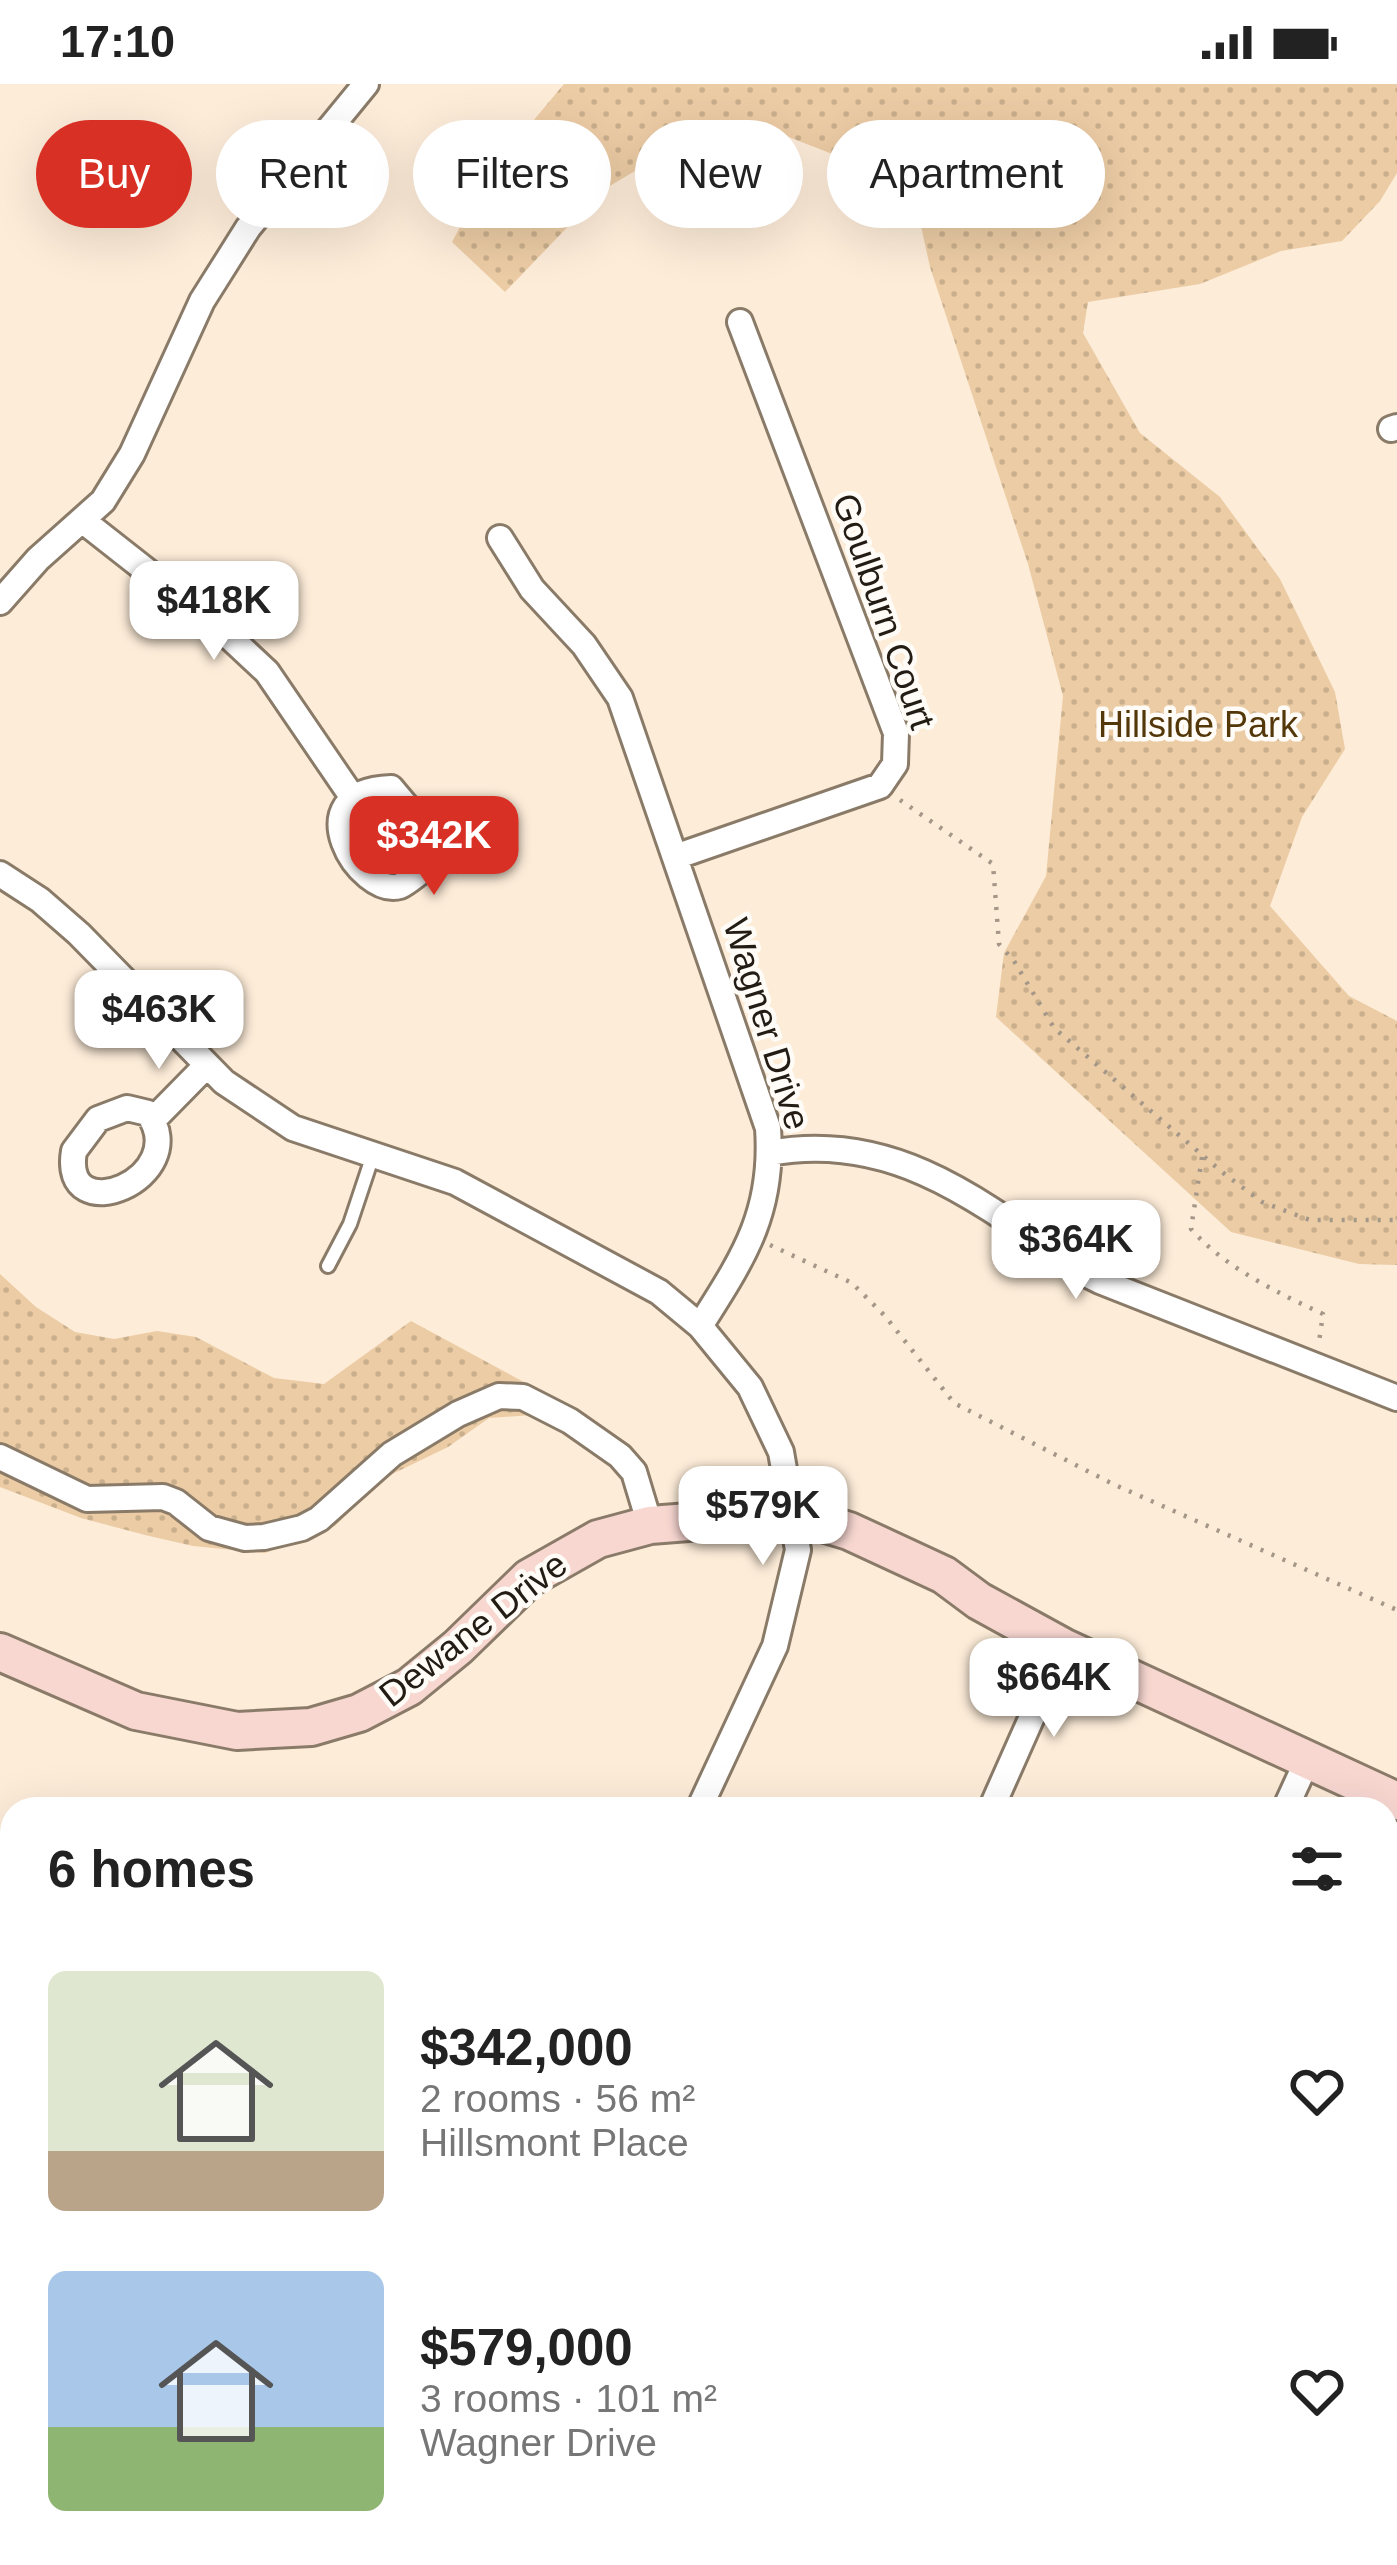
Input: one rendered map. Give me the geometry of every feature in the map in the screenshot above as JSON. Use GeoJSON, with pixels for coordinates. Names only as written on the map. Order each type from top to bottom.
{"type":"FeatureCollection","features":[{"type":"Feature","properties":{"kind":"street"},"geometry":{"type":"LineString","coordinates":[[0,602],[38,559],[103,501],[132,454],[202,301],[248,228],[366,84]]}},
{"type":"Feature","properties":{"kind":"street","name":"Goulburn Court"},"geometry":{"type":"LineString","coordinates":[[740,322],[896,733],[896,764],[880,786]]}},
{"type":"Feature","properties":{"kind":"street"},"geometry":{"type":"LineString","coordinates":[[82,520],[222,629],[267,672],[353,798]]}},
{"type":"Feature","properties":{"kind":"street","name":"Wagner Drive"},"geometry":{"type":"LineString","coordinates":[[500,538],[532,590],[584,645],[620,698],[768,1128],[766,1198],[754,1238],[700,1326]]}},
{"type":"Feature","properties":{"kind":"street"},"geometry":{"type":"LineString","coordinates":[[675,857],[880,786]]}},
{"type":"Feature","properties":{"kind":"street"},"geometry":{"type":"LineString","coordinates":[[0,874],[79,934],[224,1082],[292,1128],[455,1182],[659,1292],[700,1326],[750,1387],[781,1452],[798,1550],[775,1646],[705,1797]]}},
{"type":"Feature","properties":{"kind":"street"},"geometry":{"type":"LineString","coordinates":[[153,1120],[207,1065]]}},
{"type":"Feature","properties":{"kind":"street"},"geometry":{"type":"LineString","coordinates":[[770,1154],[801,1148],[893,1159],[938,1175],[1076,1269],[1397,1397]]}},
{"type":"Feature","properties":{"kind":"street"},"geometry":{"type":"LineString","coordinates":[[0,1457],[87,1499],[163,1497],[208,1528],[245,1538],[264,1537],[319,1519],[392,1454],[458,1414],[499,1396],[523,1396],[620,1456],[634,1472],[650,1525]]}},
{"type":"Feature","properties":{"kind":"street","name":"Dewane Drive"},"geometry":{"type":"LineString","coordinates":[[0,1652],[136,1711],[246,1732],[311,1727],[359,1713],[410,1687],[514,1590],[551,1563],[611,1534],[650,1525],[793,1514],[848,1531],[944,1575],[1063,1647],[1388,1797]]}},
{"type":"Feature","properties":{"kind":"street"},"geometry":{"type":"LineString","coordinates":[[996,1797],[1063,1647]]}},
{"type":"Feature","properties":{"kind":"street"},"geometry":{"type":"LineString","coordinates":[[1291,1797],[1307,1761]]}},
{"type":"Feature","properties":{"kind":"lane"},"geometry":{"type":"LineString","coordinates":[[328,1266],[350,1224],[373,1155]]}},
{"type":"Feature","properties":{"kind":"path"},"geometry":{"type":"LineString","coordinates":[[880,786],[993,865],[999,944],[1054,1028],[1202,1156],[1262,1202],[1310,1220],[1397,1220]]}},
{"type":"Feature","properties":{"kind":"path"},"geometry":{"type":"LineString","coordinates":[[1202,1156],[1191,1229],[1205,1245],[1323,1314],[1316,1366]]}},
{"type":"Feature","properties":{"kind":"path"},"geometry":{"type":"LineString","coordinates":[[754,1238],[852,1283],[885,1316],[954,1403],[1113,1484],[1397,1610]]}},
{"type":"Feature","properties":{"kind":"green space","name":"Hillside Park"},"geometry":{"type":"Polygon","coordinates":[[[564,84],[1397,84],[1397,173],[1380,201],[1342,241],[1281,251],[1200,284],[1088,302],[1083,333],[1140,433],[1220,497],[1280,579],[1335,692],[1345,749],[1302,817],[1270,906],[1349,996],[1397,1021],[1397,1265],[1359,1264],[1231,1232],[996,1017],[1004,953],[1046,876],[1063,696],[1028,564],[930,267],[921,228],[1105,228],[1105,120],[827,120],[827,152],[803,143],[803,120],[635,120],[635,171],[611,185],[611,120],[534,120],[564,84]]]}},
{"type":"Feature","properties":{"kind":"green space","name":"Hillside Park"},"geometry":{"type":"Polygon","coordinates":[[[460,228],[566,228],[505,292],[452,242],[460,228]]]}},
{"type":"Feature","properties":{"kind":"green space"},"geometry":{"type":"Polygon","coordinates":[[[0,1274],[36,1307],[75,1332],[114,1339],[157,1331],[196,1337],[274,1378],[324,1384],[411,1321],[546,1394],[532,1415],[489,1418],[448,1447],[384,1478],[335,1526],[265,1553],[193,1546],[81,1518],[0,1487],[0,1274]]]}}]}
